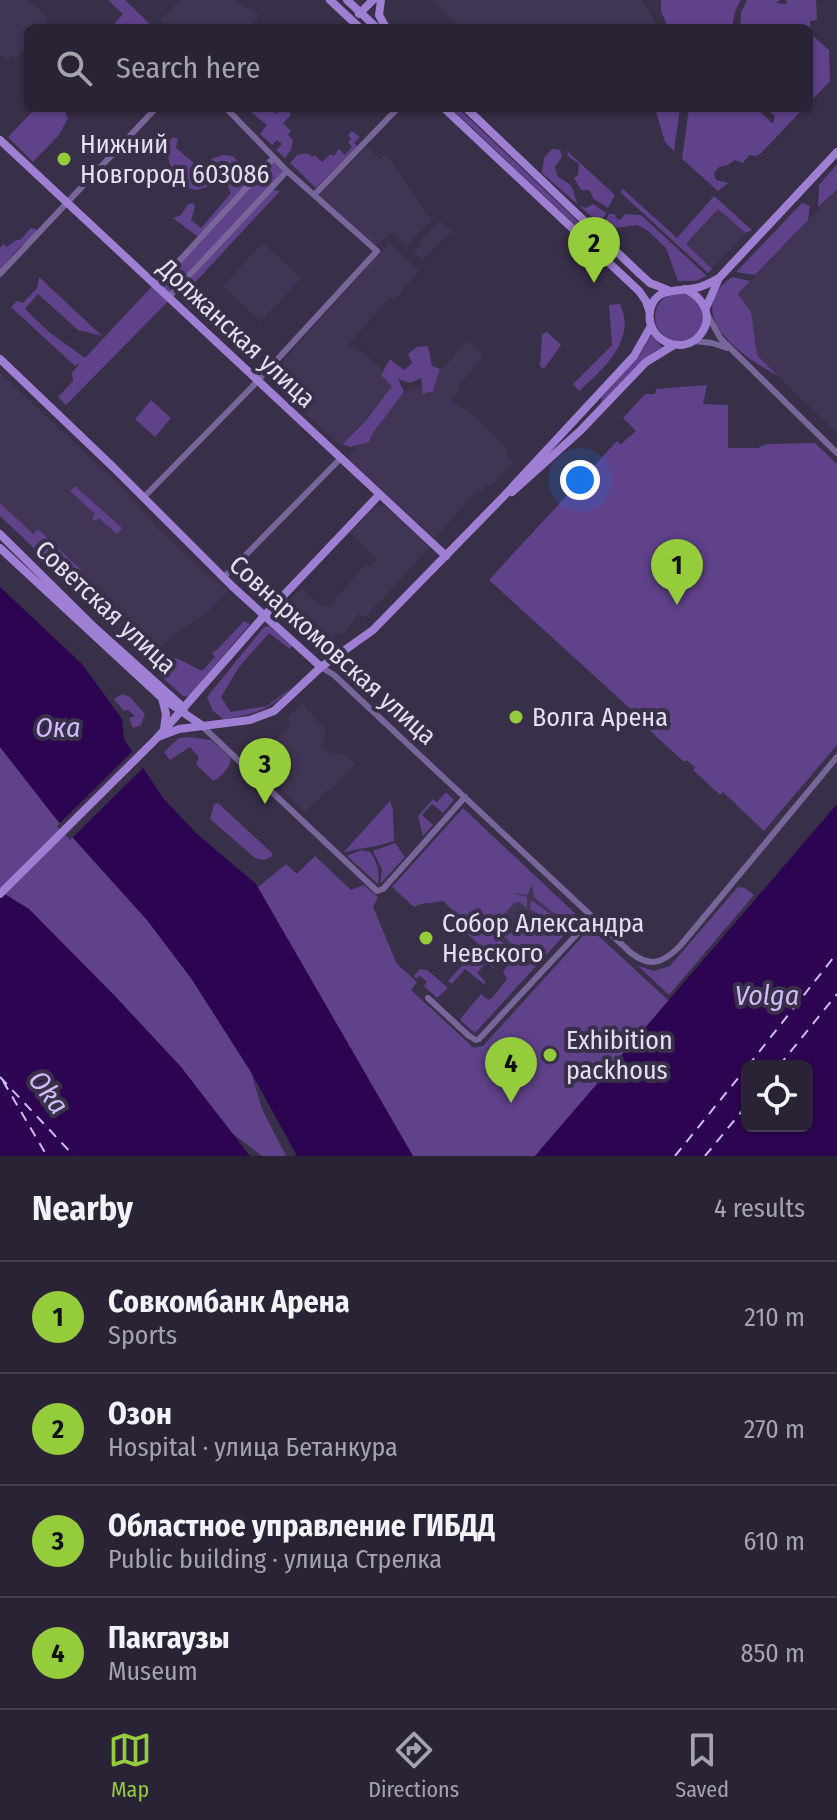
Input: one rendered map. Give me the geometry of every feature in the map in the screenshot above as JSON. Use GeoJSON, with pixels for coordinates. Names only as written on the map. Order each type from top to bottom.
{"type":"FeatureCollection","features":[{"type":"Feature","properties":{"kind":"main road"},"geometry":{"type":"LineString","coordinates":[[330,0],[355,24]]}},
{"type":"Feature","properties":{"kind":"main road"},"geometry":{"type":"LineString","coordinates":[[347,0],[373,24]]}},
{"type":"Feature","properties":{"kind":"main road"},"geometry":{"type":"LineString","coordinates":[[356,24],[361,13],[373,0]]}},
{"type":"Feature","properties":{"kind":"main road"},"geometry":{"type":"LineString","coordinates":[[381,0],[379,15],[384,24]]}},
{"type":"Feature","properties":{"kind":"main road"},"geometry":{"type":"LineString","coordinates":[[161,733],[220,725],[261,717],[274,711],[321,667],[382,622],[640,349],[651,326],[646,301],[639,291],[448,112]]}},
{"type":"Feature","properties":{"kind":"main road"},"geometry":{"type":"LineString","coordinates":[[470,112],[650,283],[668,290],[703,286],[719,278],[837,152]]}},
{"type":"Feature","properties":{"kind":"main road","name":"Должанская улица"},"geometry":{"type":"LineString","coordinates":[[0,140],[446,556]]}},
{"type":"Feature","properties":{"kind":"main road"},"geometry":{"type":"LineString","coordinates":[[504,496],[532,476],[646,362],[674,345],[694,341],[704,329],[706,311],[719,278]]}},
{"type":"Feature","properties":{"kind":"main road"},"geometry":{"type":"LineString","coordinates":[[685,289],[694,293],[706,311]]}},
{"type":"Feature","properties":{"kind":"main road"},"geometry":{"type":"LineString","coordinates":[[650,313],[656,299],[668,290]]}},
{"type":"Feature","properties":{"kind":"main road"},"geometry":{"type":"LineString","coordinates":[[651,326],[660,339],[674,345]]}},
{"type":"Feature","properties":{"kind":"main road","name":"Совнаркомовская улица"},"geometry":{"type":"LineString","coordinates":[[0,359],[223,578],[321,667]]}},
{"type":"Feature","properties":{"kind":"main road"},"geometry":{"type":"LineString","coordinates":[[596,414],[595,405],[607,384]]}},
{"type":"Feature","properties":{"kind":"main road"},"geometry":{"type":"LineString","coordinates":[[0,894],[183,710],[264,616],[379,495]]}},
{"type":"Feature","properties":{"kind":"main road","name":"Советская улица"},"geometry":{"type":"LineString","coordinates":[[0,534],[183,710]]}},
{"type":"Feature","properties":{"kind":"main road","name":"Советская улица"},"geometry":{"type":"LineString","coordinates":[[0,548],[162,698],[166,714],[161,733]]}},
{"type":"Feature","properties":{"kind":"main road"},"geometry":{"type":"LineString","coordinates":[[162,698],[203,727]]}},
{"type":"Feature","properties":{"kind":"street"},"geometry":{"type":"LineString","coordinates":[[0,274],[152,112]]}},
{"type":"Feature","properties":{"kind":"street"},"geometry":{"type":"LineString","coordinates":[[143,498],[377,251],[287,171],[230,112]]}},
{"type":"Feature","properties":{"kind":"street"},"geometry":{"type":"LineString","coordinates":[[314,195],[394,112]]}},
{"type":"Feature","properties":{"kind":"street"},"geometry":{"type":"LineString","coordinates":[[157,285],[274,158]]}},
{"type":"Feature","properties":{"kind":"street"},"geometry":{"type":"LineString","coordinates":[[169,297],[287,171]]}},
{"type":"Feature","properties":{"kind":"street"},"geometry":{"type":"LineString","coordinates":[[706,311],[714,330],[731,349],[837,453]]}},
{"type":"Feature","properties":{"kind":"street"},"geometry":{"type":"LineString","coordinates":[[694,341],[731,349]]}},
{"type":"Feature","properties":{"kind":"street"},"geometry":{"type":"LineString","coordinates":[[223,578],[341,458]]}},
{"type":"Feature","properties":{"kind":"street","name":"Совнаркомовская улица"},"geometry":{"type":"LineString","coordinates":[[321,667],[334,675],[631,953],[647,963],[661,962],[680,946],[837,757]]}},
{"type":"Feature","properties":{"kind":"street"},"geometry":{"type":"LineString","coordinates":[[220,725],[220,741]]}},
{"type":"Feature","properties":{"kind":"street"},"geometry":{"type":"LineString","coordinates":[[203,727],[377,891],[383,889],[465,797]]}},
{"type":"Feature","properties":{"kind":"street"},"geometry":{"type":"LineString","coordinates":[[428,998],[473,1039],[479,1039],[593,917]]}},
{"type":"Feature","properties":{"kind":"shaded area"},"geometry":{"type":"Polygon","coordinates":[[[0,0],[28,0],[49,19],[45,24],[24,24],[24,49],[15,59],[11,56],[7,60],[0,55],[0,0]]]}},
{"type":"Feature","properties":{"kind":"shaded area"},"geometry":{"type":"Polygon","coordinates":[[[108,0],[125,0],[150,24],[114,24],[123,14],[108,0]]]}},
{"type":"Feature","properties":{"kind":"shaded area"},"geometry":{"type":"Polygon","coordinates":[[[180,0],[235,0],[259,15],[253,24],[163,24],[160,21],[180,0]]]}},
{"type":"Feature","properties":{"kind":"shaded area"},"geometry":{"type":"Polygon","coordinates":[[[432,0],[642,0],[655,22],[653,24],[457,24],[432,0]]]}},
{"type":"Feature","properties":{"kind":"shaded area"},"geometry":{"type":"Polygon","coordinates":[[[661,0],[741,0],[733,24],[666,24],[661,0]]]}},
{"type":"Feature","properties":{"kind":"shaded area"},"geometry":{"type":"Polygon","coordinates":[[[747,0],[780,0],[776,3],[787,4],[786,0],[816,0],[817,20],[810,21],[810,24],[740,24],[747,0]]]}},
{"type":"Feature","properties":{"kind":"shaded area"},"geometry":{"type":"Polygon","coordinates":[[[813,36],[829,50],[830,81],[813,99],[813,36]]]}},
{"type":"Feature","properties":{"kind":"shaded area"},"geometry":{"type":"Polygon","coordinates":[[[32,112],[66,112],[68,118],[59,135],[33,162],[8,137],[32,112]]]}},
{"type":"Feature","properties":{"kind":"shaded area"},"geometry":{"type":"Polygon","coordinates":[[[251,112],[289,112],[291,115],[283,123],[291,131],[288,135],[293,140],[285,158],[276,150],[282,144],[277,140],[272,145],[260,134],[267,125],[251,112]]]}},
{"type":"Feature","properties":{"kind":"shaded area"},"geometry":{"type":"Polygon","coordinates":[[[455,112],[462,112],[590,233],[587,236],[455,112]]]}},
{"type":"Feature","properties":{"kind":"shaded area"},"geometry":{"type":"Polygon","coordinates":[[[656,112],[679,112],[674,151],[665,142],[656,112]]]}},
{"type":"Feature","properties":{"kind":"shaded area"},"geometry":{"type":"Polygon","coordinates":[[[688,112],[760,112],[773,124],[775,116],[770,112],[800,112],[761,153],[749,155],[743,163],[735,160],[719,167],[714,173],[716,180],[728,183],[718,191],[682,159],[688,112]]]}},
{"type":"Feature","properties":{"kind":"shaded area"},"geometry":{"type":"Polygon","coordinates":[[[352,131],[360,137],[354,143],[357,146],[316,188],[290,163],[297,155],[307,153],[312,157],[315,155],[322,162],[331,154],[334,156],[339,149],[345,155],[352,147],[348,135],[352,131]]]}},
{"type":"Feature","properties":{"kind":"shaded area"},"geometry":{"type":"Polygon","coordinates":[[[172,138],[178,138],[176,148],[213,179],[209,186],[197,190],[188,188],[185,175],[171,168],[165,145],[172,138]]]}},
{"type":"Feature","properties":{"kind":"shaded area"},"geometry":{"type":"Polygon","coordinates":[[[367,147],[380,159],[386,154],[432,221],[406,246],[392,232],[376,246],[320,197],[320,192],[367,147]]]}},
{"type":"Feature","properties":{"kind":"shaded area"},"geometry":{"type":"Polygon","coordinates":[[[552,149],[560,150],[562,157],[555,167],[558,177],[571,186],[578,204],[542,173],[544,158],[552,149]]]}},
{"type":"Feature","properties":{"kind":"shaded area"},"geometry":{"type":"Polygon","coordinates":[[[567,151],[615,195],[608,208],[594,199],[589,190],[581,190],[574,178],[578,175],[579,164],[569,157],[567,151]]]}},
{"type":"Feature","properties":{"kind":"shaded area"},"geometry":{"type":"Polygon","coordinates":[[[233,156],[240,164],[228,180],[237,188],[270,157],[288,173],[272,190],[280,191],[188,290],[202,300],[191,309],[177,293],[194,275],[66,405],[58,397],[73,381],[72,373],[80,363],[75,366],[11,307],[17,301],[23,303],[37,288],[39,277],[102,336],[78,330],[38,294],[25,309],[49,332],[85,358],[198,237],[173,218],[193,203],[195,207],[191,220],[201,228],[231,193],[223,178],[212,176],[218,166],[211,159],[233,156]]]}},
{"type":"Feature","properties":{"kind":"shaded area"},"geometry":{"type":"Polygon","coordinates":[[[837,164],[837,190],[818,207],[819,185],[837,164]]]}},
{"type":"Feature","properties":{"kind":"shaded area"},"geometry":{"type":"Polygon","coordinates":[[[623,189],[677,238],[714,196],[752,230],[746,233],[718,209],[686,244],[712,269],[708,273],[620,192],[623,189]]]}},
{"type":"Feature","properties":{"kind":"shaded area"},"geometry":{"type":"Polygon","coordinates":[[[837,190],[837,433],[757,355],[754,329],[738,294],[837,190]]]}},
{"type":"Feature","properties":{"kind":"shaded area"},"geometry":{"type":"Polygon","coordinates":[[[802,203],[810,206],[808,220],[755,275],[736,272],[802,203]]]}},
{"type":"Feature","properties":{"kind":"shaded area"},"geometry":{"type":"Polygon","coordinates":[[[593,204],[606,213],[600,224],[579,205],[586,208],[593,204]]]}},
{"type":"Feature","properties":{"kind":"shaded area"},"geometry":{"type":"Polygon","coordinates":[[[719,208],[746,233],[712,269],[686,245],[719,208]]]}},
{"type":"Feature","properties":{"kind":"shaded area"},"geometry":{"type":"Polygon","coordinates":[[[609,214],[615,214],[620,220],[625,214],[641,215],[707,276],[695,281],[678,281],[666,248],[637,225],[608,229],[603,225],[609,214]]]}},
{"type":"Feature","properties":{"kind":"shaded area"},"geometry":{"type":"Polygon","coordinates":[[[440,221],[452,231],[423,259],[413,253],[420,246],[418,243],[440,221]]]}},
{"type":"Feature","properties":{"kind":"shaded area"},"geometry":{"type":"Polygon","coordinates":[[[31,228],[36,229],[37,233],[16,251],[0,271],[0,248],[3,244],[7,247],[20,240],[31,228]]]}},
{"type":"Feature","properties":{"kind":"shaded area"},"geometry":{"type":"Polygon","coordinates":[[[389,242],[419,271],[346,347],[355,345],[397,383],[341,446],[268,378],[389,242]]]}},
{"type":"Feature","properties":{"kind":"shaded area"},"geometry":{"type":"Polygon","coordinates":[[[263,243],[301,278],[261,322],[223,286],[263,243]]]}},
{"type":"Feature","properties":{"kind":"shaded area"},"geometry":{"type":"Polygon","coordinates":[[[732,277],[750,281],[738,294],[751,312],[757,355],[777,375],[734,346],[714,319],[712,305],[718,291],[732,277]]]}},
{"type":"Feature","properties":{"kind":"shaded area"},"geometry":{"type":"Polygon","coordinates":[[[679,293],[696,300],[703,317],[696,334],[679,341],[662,334],[655,317],[662,300],[679,293]]]}},
{"type":"Feature","properties":{"kind":"shaded area"},"geometry":{"type":"Polygon","coordinates":[[[620,304],[624,317],[621,341],[607,363],[579,391],[573,384],[612,345],[609,305],[620,304]]]}},
{"type":"Feature","properties":{"kind":"shaded area"},"geometry":{"type":"Polygon","coordinates":[[[547,332],[561,345],[544,369],[540,366],[542,334],[547,332]]]}},
{"type":"Feature","properties":{"kind":"shaded area"},"geometry":{"type":"Polygon","coordinates":[[[651,335],[662,347],[644,359],[601,405],[602,397],[640,355],[651,335]]]}},
{"type":"Feature","properties":{"kind":"shaded area"},"geometry":{"type":"Polygon","coordinates":[[[467,341],[482,354],[482,358],[457,388],[459,391],[452,398],[453,402],[471,413],[508,450],[505,454],[513,462],[490,486],[487,485],[480,492],[478,490],[435,538],[347,458],[406,391],[428,384],[467,341]]]}},
{"type":"Feature","properties":{"kind":"shaded area"},"geometry":{"type":"Polygon","coordinates":[[[428,346],[432,366],[440,369],[433,391],[423,394],[421,378],[410,383],[398,379],[404,392],[369,442],[350,447],[343,444],[392,386],[381,375],[390,359],[404,370],[412,363],[408,354],[417,347],[428,346]]]}},
{"type":"Feature","properties":{"kind":"shaded area"},"geometry":{"type":"Polygon","coordinates":[[[0,373],[123,488],[159,529],[213,581],[215,579],[228,591],[207,613],[180,630],[145,661],[80,600],[86,593],[80,583],[71,583],[0,516],[0,373]]]}},
{"type":"Feature","properties":{"kind":"shaded area"},"geometry":{"type":"Polygon","coordinates":[[[707,385],[703,404],[728,405],[728,448],[815,443],[837,464],[837,745],[764,831],[723,792],[720,795],[693,770],[695,767],[686,760],[684,762],[645,726],[646,723],[489,580],[617,441],[621,444],[636,431],[623,418],[645,394],[655,394],[656,389],[707,385]]]}},
{"type":"Feature","properties":{"kind":"shaded area"},"geometry":{"type":"Polygon","coordinates":[[[151,400],[171,418],[155,437],[135,419],[151,400]]]}},
{"type":"Feature","properties":{"kind":"shaded area"},"geometry":{"type":"Polygon","coordinates":[[[75,486],[122,528],[117,534],[99,518],[95,521],[92,519],[95,514],[70,491],[75,486]]]}},
{"type":"Feature","properties":{"kind":"shaded area"},"geometry":{"type":"Polygon","coordinates":[[[0,503],[33,534],[38,529],[82,571],[71,583],[0,516],[0,503]]]}},
{"type":"Feature","properties":{"kind":"shaded area"},"geometry":{"type":"Polygon","coordinates":[[[378,505],[383,505],[431,546],[365,618],[360,614],[342,635],[339,633],[318,655],[277,614],[302,589],[322,607],[326,604],[329,606],[366,564],[370,567],[375,562],[377,559],[350,533],[378,505]]]}},
{"type":"Feature","properties":{"kind":"shaded area"},"geometry":{"type":"Polygon","coordinates":[[[244,621],[250,624],[188,697],[153,669],[152,664],[172,658],[202,671],[215,657],[212,652],[244,621]]]}},
{"type":"Feature","properties":{"kind":"shaded area"},"geometry":{"type":"Polygon","coordinates":[[[269,626],[292,645],[290,649],[269,633],[239,667],[221,697],[231,712],[267,706],[292,687],[276,701],[261,710],[223,719],[213,711],[207,697],[264,627],[269,626]]]}},
{"type":"Feature","properties":{"kind":"shaded area"},"geometry":{"type":"Polygon","coordinates":[[[122,694],[130,697],[145,714],[141,725],[133,728],[129,718],[135,716],[128,710],[124,711],[114,699],[122,694]]]}},
{"type":"Feature","properties":{"kind":"shaded area"},"geometry":{"type":"Polygon","coordinates":[[[302,703],[326,730],[322,746],[329,752],[339,755],[341,752],[356,764],[306,813],[255,763],[290,724],[287,719],[302,703]]]}},
{"type":"Feature","properties":{"kind":"shaded area"},"geometry":{"type":"Polygon","coordinates":[[[179,738],[211,740],[231,758],[225,771],[213,781],[196,764],[199,757],[190,747],[170,760],[164,752],[179,738]]]}},
{"type":"Feature","properties":{"kind":"shaded area"},"geometry":{"type":"Polygon","coordinates":[[[0,747],[57,820],[147,920],[191,978],[251,1072],[262,1109],[286,1156],[262,1156],[228,1130],[181,1067],[112,993],[0,891],[0,747]]]}},
{"type":"Feature","properties":{"kind":"shaded area"},"geometry":{"type":"Polygon","coordinates":[[[446,792],[454,800],[443,813],[432,804],[422,815],[433,825],[423,836],[418,816],[433,799],[437,802],[446,792]]]}},
{"type":"Feature","properties":{"kind":"shaded area"},"geometry":{"type":"Polygon","coordinates":[[[390,801],[394,841],[343,853],[390,801]]]}},
{"type":"Feature","properties":{"kind":"shaded area"},"geometry":{"type":"Polygon","coordinates":[[[218,803],[272,856],[264,860],[255,858],[210,819],[214,804],[218,803]]]}},
{"type":"Feature","properties":{"kind":"shaded area"},"geometry":{"type":"Polygon","coordinates":[[[463,808],[580,918],[475,1033],[461,1018],[481,994],[488,1000],[492,998],[507,979],[503,972],[509,963],[506,961],[503,964],[489,951],[484,956],[475,954],[478,944],[458,925],[463,920],[443,901],[414,907],[392,887],[463,808]],[[532,884],[527,895],[512,893],[527,897],[527,908],[519,902],[514,903],[504,914],[501,929],[493,934],[528,966],[530,963],[503,935],[542,928],[542,916],[530,909],[531,900],[552,915],[557,935],[559,927],[554,916],[572,919],[552,912],[534,897],[532,884]]]}},
{"type":"Feature","properties":{"kind":"shaded area"},"geometry":{"type":"Polygon","coordinates":[[[395,843],[405,857],[380,884],[382,869],[373,851],[395,843]]]}},
{"type":"Feature","properties":{"kind":"shaded area"},"geometry":{"type":"Polygon","coordinates":[[[361,850],[370,852],[375,860],[378,884],[347,856],[361,850]]]}},
{"type":"Feature","properties":{"kind":"shaded area"},"geometry":{"type":"Polygon","coordinates":[[[315,856],[351,890],[364,885],[378,897],[373,907],[397,964],[417,982],[411,990],[474,1048],[483,1046],[590,928],[669,1001],[535,1156],[412,1156],[256,889],[286,864],[297,874],[315,856]]]}},
{"type":"Feature","properties":{"kind":"shaded area"},"geometry":{"type":"Polygon","coordinates":[[[525,878],[573,919],[528,966],[483,924],[525,878]]]}},
{"type":"Feature","properties":{"kind":"shaded area"},"geometry":{"type":"Polygon","coordinates":[[[738,887],[754,895],[669,995],[638,966],[654,971],[670,966],[738,887]]]}},
{"type":"Feature","properties":{"kind":"shaded area"},"geometry":{"type":"Polygon","coordinates":[[[471,955],[487,960],[496,970],[486,963],[477,973],[485,985],[465,969],[452,984],[448,981],[471,955]]]}},
{"type":"Feature","properties":{"kind":"shaded area"},"geometry":{"type":"Polygon","coordinates":[[[420,969],[427,970],[448,988],[437,998],[424,986],[427,982],[420,976],[416,979],[414,976],[420,969]]]}},
{"type":"Feature","properties":{"kind":"water","name":"Ока"},"geometry":{"type":"Polygon","coordinates":[[[0,587],[82,664],[122,719],[124,739],[163,798],[197,834],[256,884],[413,1156],[297,1156],[251,1072],[191,978],[147,920],[57,820],[0,747],[0,587]]]}},
{"type":"Feature","properties":{"kind":"water","name":"Volga"},"geometry":{"type":"Polygon","coordinates":[[[837,804],[837,1156],[535,1156],[837,804]]]}},
{"type":"Feature","properties":{"kind":"water","name":"Oka"},"geometry":{"type":"Polygon","coordinates":[[[0,891],[29,909],[112,993],[181,1067],[250,1156],[0,1156],[0,891]]]}},
{"type":"Feature","properties":{"kind":"pier"},"geometry":{"type":"Polygon","coordinates":[[[135,749],[146,765],[70,840],[57,826],[135,749]]]}},
{"type":"Feature","properties":{"kind":"ferry route"},"geometry":{"type":"LineString","coordinates":[[753,1060],[837,953]]}},
{"type":"Feature","properties":{"kind":"ferry route"},"geometry":{"type":"LineString","coordinates":[[784,1060],[837,994]]}},
{"type":"Feature","properties":{"kind":"ferry route"},"geometry":{"type":"LineString","coordinates":[[675,1156],[741,1074]]}},
{"type":"Feature","properties":{"kind":"ferry route"},"geometry":{"type":"LineString","coordinates":[[0,1077],[74,1156]]}},
{"type":"Feature","properties":{"kind":"ferry route"},"geometry":{"type":"LineString","coordinates":[[3,1081],[47,1156]]}},
{"type":"Feature","properties":{"kind":"ferry route"},"geometry":{"type":"LineString","coordinates":[[705,1156],[741,1112]]}},
{"type":"Feature","properties":{"kind":"place","name":"Нижний Новгород 603086"},"geometry":{"type":"Point","coordinates":[64,159]}},
{"type":"Feature","properties":{"kind":"place","name":"Озон"},"geometry":{"type":"Point","coordinates":[594,283]}},
{"type":"Feature","properties":{"kind":"place","name":"Совкомбанк Арена"},"geometry":{"type":"Point","coordinates":[677,605]}},
{"type":"Feature","properties":{"kind":"place","name":"Волга Арена"},"geometry":{"type":"Point","coordinates":[516,717]}},
{"type":"Feature","properties":{"kind":"place","name":"Областное управление ГИБДД"},"geometry":{"type":"Point","coordinates":[265,804]}},
{"type":"Feature","properties":{"kind":"place","name":"Собор Александра Невского"},"geometry":{"type":"Point","coordinates":[426,938]}},
{"type":"Feature","properties":{"kind":"place","name":"Exhibition packhous"},"geometry":{"type":"Point","coordinates":[550,1055]}},
{"type":"Feature","properties":{"kind":"place","name":"Пакгаузы"},"geometry":{"type":"Point","coordinates":[511,1103]}}]}
